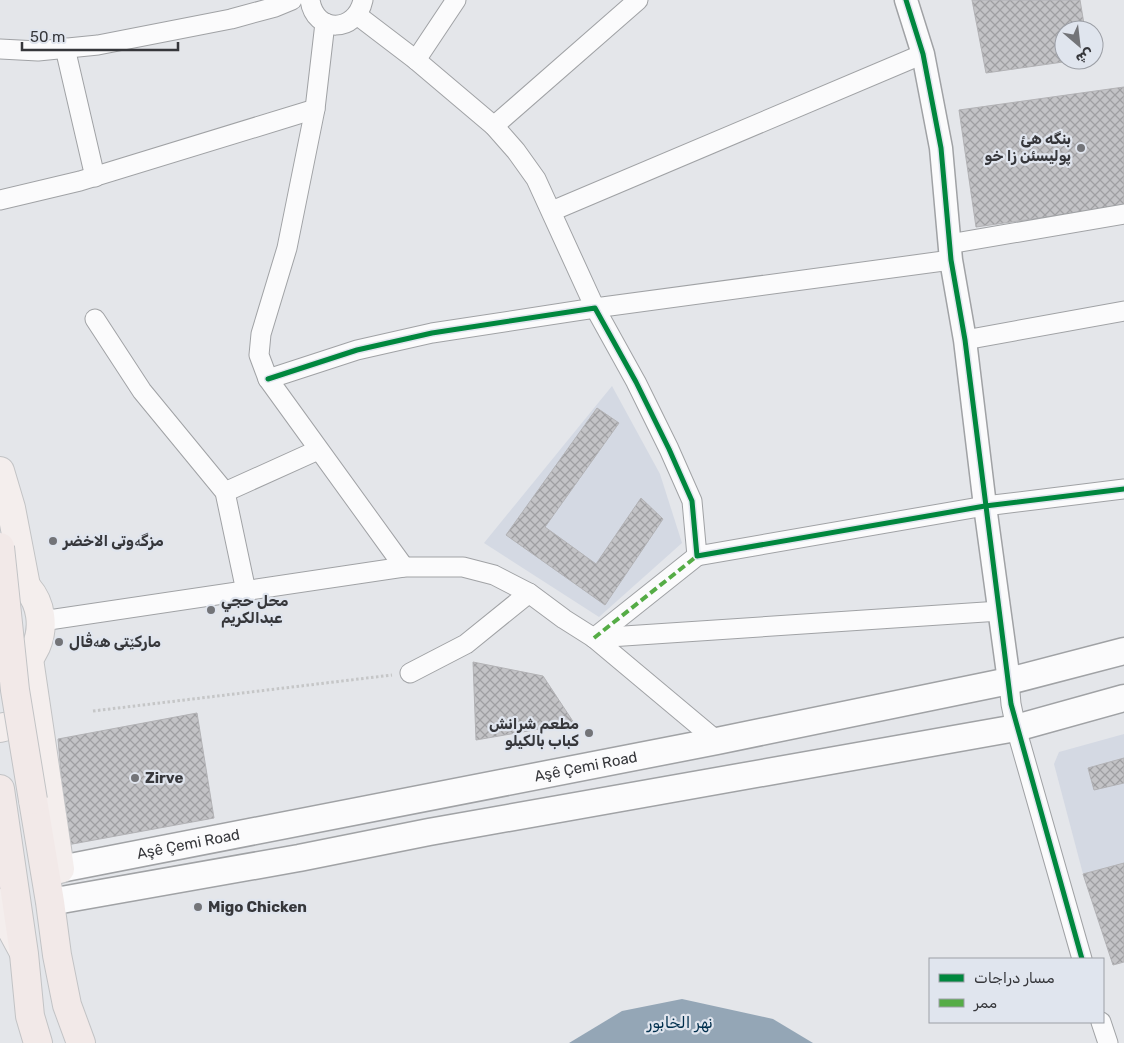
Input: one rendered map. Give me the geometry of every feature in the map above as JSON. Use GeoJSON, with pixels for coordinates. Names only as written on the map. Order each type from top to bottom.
{"type":"FeatureCollection","features":[{"type":"Feature","properties":{"kind":"highway"},"geometry":{"type":"LineString","coordinates":[[0,547],[14,690],[33,800],[53,871],[58,900],[57,955],[67,1005],[81,1043]]}},
{"type":"Feature","properties":{"kind":"highway"},"geometry":{"type":"LineString","coordinates":[[1,799],[24,954],[30,1016],[38,1043]]}},
{"type":"Feature","properties":{"kind":"main road"},"geometry":{"type":"LineString","coordinates":[[0,471],[5,516],[26,586]]}},
{"type":"Feature","properties":{"kind":"main road"},"geometry":{"type":"LineString","coordinates":[[0,573],[15,578],[26,586],[34,596],[42,621],[37,647],[30,659],[8,674],[0,676]]}},
{"type":"Feature","properties":{"kind":"main road","name":"Aşê Çemi Road"},"geometry":{"type":"LineString","coordinates":[[53,871],[717,741],[1009,681],[1124,651]]}},
{"type":"Feature","properties":{"kind":"main road"},"geometry":{"type":"LineString","coordinates":[[30,659],[42,741],[53,871]]}},
{"type":"Feature","properties":{"kind":"main road"},"geometry":{"type":"LineString","coordinates":[[58,900],[1016,728],[1124,698]]}},
{"type":"Feature","properties":{"kind":"main road"},"geometry":{"type":"LineString","coordinates":[[0,728],[11,725],[20,726],[36,734],[42,741]]}},
{"type":"Feature","properties":{"kind":"main road"},"geometry":{"type":"LineString","coordinates":[[0,903],[1,910],[24,954]]}},
{"type":"Feature","properties":{"kind":"street"},"geometry":{"type":"LineString","coordinates":[[0,49],[38,51],[98,45],[231,19],[275,7],[292,0]]}},
{"type":"Feature","properties":{"kind":"street"},"geometry":{"type":"LineString","coordinates":[[310,0],[312,10],[318,18],[325,23],[334,25],[343,24],[360,7],[416,60],[494,126],[516,151],[536,179],[595,308],[657,424],[692,501],[697,556]]}},
{"type":"Feature","properties":{"kind":"street"},"geometry":{"type":"LineString","coordinates":[[416,60],[456,0]]}},
{"type":"Feature","properties":{"kind":"street"},"geometry":{"type":"LineString","coordinates":[[494,126],[638,0]]}},
{"type":"Feature","properties":{"kind":"street"},"geometry":{"type":"LineString","coordinates":[[906,0],[923,54],[941,148],[950,252],[965,340],[1011,704],[1016,728],[1082,958]]}},
{"type":"Feature","properties":{"kind":"street"},"geometry":{"type":"LineString","coordinates":[[325,23],[315,109],[287,248],[262,334],[259,355],[268,379],[404,567]]}},
{"type":"Feature","properties":{"kind":"street"},"geometry":{"type":"LineString","coordinates":[[65,48],[95,177]]}},
{"type":"Feature","properties":{"kind":"street"},"geometry":{"type":"LineString","coordinates":[[552,211],[923,54]]}},
{"type":"Feature","properties":{"kind":"street"},"geometry":{"type":"LineString","coordinates":[[0,200],[95,177],[315,109]]}},
{"type":"Feature","properties":{"kind":"street"},"geometry":{"type":"LineString","coordinates":[[268,379],[356,350],[432,333],[950,252],[1124,214]]}},
{"type":"Feature","properties":{"kind":"street"},"geometry":{"type":"LineString","coordinates":[[965,340],[1124,311]]}},
{"type":"Feature","properties":{"kind":"street"},"geometry":{"type":"LineString","coordinates":[[95,320],[142,391],[225,492],[246,591]]}},
{"type":"Feature","properties":{"kind":"street"},"geometry":{"type":"LineString","coordinates":[[225,492],[318,450]]}},
{"type":"Feature","properties":{"kind":"street"},"geometry":{"type":"LineString","coordinates":[[594,638],[697,556],[985,506],[1124,489]]}},
{"type":"Feature","properties":{"kind":"street"},"geometry":{"type":"LineString","coordinates":[[42,621],[404,567],[463,567],[494,575],[529,593],[594,638],[717,741]]}},
{"type":"Feature","properties":{"kind":"street"},"geometry":{"type":"LineString","coordinates":[[410,673],[466,644],[529,593]]}},
{"type":"Feature","properties":{"kind":"street"},"geometry":{"type":"LineString","coordinates":[[594,638],[1000,611]]}},
{"type":"Feature","properties":{"kind":"street"},"geometry":{"type":"LineString","coordinates":[[1101,1023],[1108,1043]]}},
{"type":"Feature","properties":{"kind":"path"},"geometry":{"type":"LineString","coordinates":[[93,712],[410,673]]}},
{"type":"Feature","properties":{"kind":"shaded area"},"geometry":{"type":"Polygon","coordinates":[[[612,386],[660,474],[682,543],[599,617],[484,543],[612,386]]]}},
{"type":"Feature","properties":{"kind":"shaded area"},"geometry":{"type":"Polygon","coordinates":[[[1124,734],[1124,863],[1083,874],[1054,764],[1059,752],[1124,734]]]}},
{"type":"Feature","properties":{"kind":"water","name":"نهر الخابور"},"geometry":{"type":"Polygon","coordinates":[[[682,999],[773,1019],[813,1043],[569,1043],[622,1011],[682,999]]]}},
{"type":"Feature","properties":{"kind":"building"},"geometry":{"type":"Polygon","coordinates":[[[972,0],[1080,0],[1083,20],[1054,20],[1054,63],[986,73],[972,0]]]}},
{"type":"Feature","properties":{"kind":"building"},"geometry":{"type":"Polygon","coordinates":[[[1124,87],[1124,206],[976,227],[959,110],[1124,87]]]}},
{"type":"Feature","properties":{"kind":"building"},"geometry":{"type":"Polygon","coordinates":[[[597,408],[619,423],[545,527],[596,564],[641,498],[663,519],[605,605],[506,535],[597,408]]]}},
{"type":"Feature","properties":{"kind":"building"},"geometry":{"type":"Polygon","coordinates":[[[473,662],[543,676],[574,723],[476,740],[473,662]]]}},
{"type":"Feature","properties":{"kind":"building","name":"Zirve"},"geometry":{"type":"Polygon","coordinates":[[[197,713],[214,818],[67,845],[58,739],[197,713]]]}},
{"type":"Feature","properties":{"kind":"building"},"geometry":{"type":"Polygon","coordinates":[[[1124,758],[1124,783],[1094,790],[1088,768],[1124,758]]]}},
{"type":"Feature","properties":{"kind":"building"},"geometry":{"type":"Polygon","coordinates":[[[1124,863],[1124,962],[1113,965],[1083,874],[1124,863]]]}},
{"type":"Feature","properties":{"kind":"marked path"},"geometry":{"type":"LineString","coordinates":[[594,638],[697,556]]}},
{"type":"Feature","properties":{"kind":"cycle path"},"geometry":{"type":"LineString","coordinates":[[906,0],[923,54],[941,148],[951,260],[965,340],[1011,704],[1082,958]]}},
{"type":"Feature","properties":{"kind":"cycle path"},"geometry":{"type":"LineString","coordinates":[[268,379],[357,350],[432,333],[595,308],[636,382],[692,501],[697,556],[985,506],[1124,489]]}},
{"type":"Feature","properties":{"kind":"place","name":"بنگه هئ پوليسئن زا خو"},"geometry":{"type":"Point","coordinates":[1081,148]}},
{"type":"Feature","properties":{"kind":"place","name":"مزگەوتی الاخضر"},"geometry":{"type":"Point","coordinates":[53,541]}},
{"type":"Feature","properties":{"kind":"place","name":"محل حجي عبدالكريم"},"geometry":{"type":"Point","coordinates":[211,610]}},
{"type":"Feature","properties":{"kind":"place","name":"مارکێتی هەڤال"},"geometry":{"type":"Point","coordinates":[59,642]}},
{"type":"Feature","properties":{"kind":"place","name":"مطعم شرانش كباب بالكيلو"},"geometry":{"type":"Point","coordinates":[589,733]}},
{"type":"Feature","properties":{"kind":"place","name":"Zirve"},"geometry":{"type":"Point","coordinates":[135,778]}},
{"type":"Feature","properties":{"kind":"place","name":"Migo Chicken"},"geometry":{"type":"Point","coordinates":[198,907]}}]}
